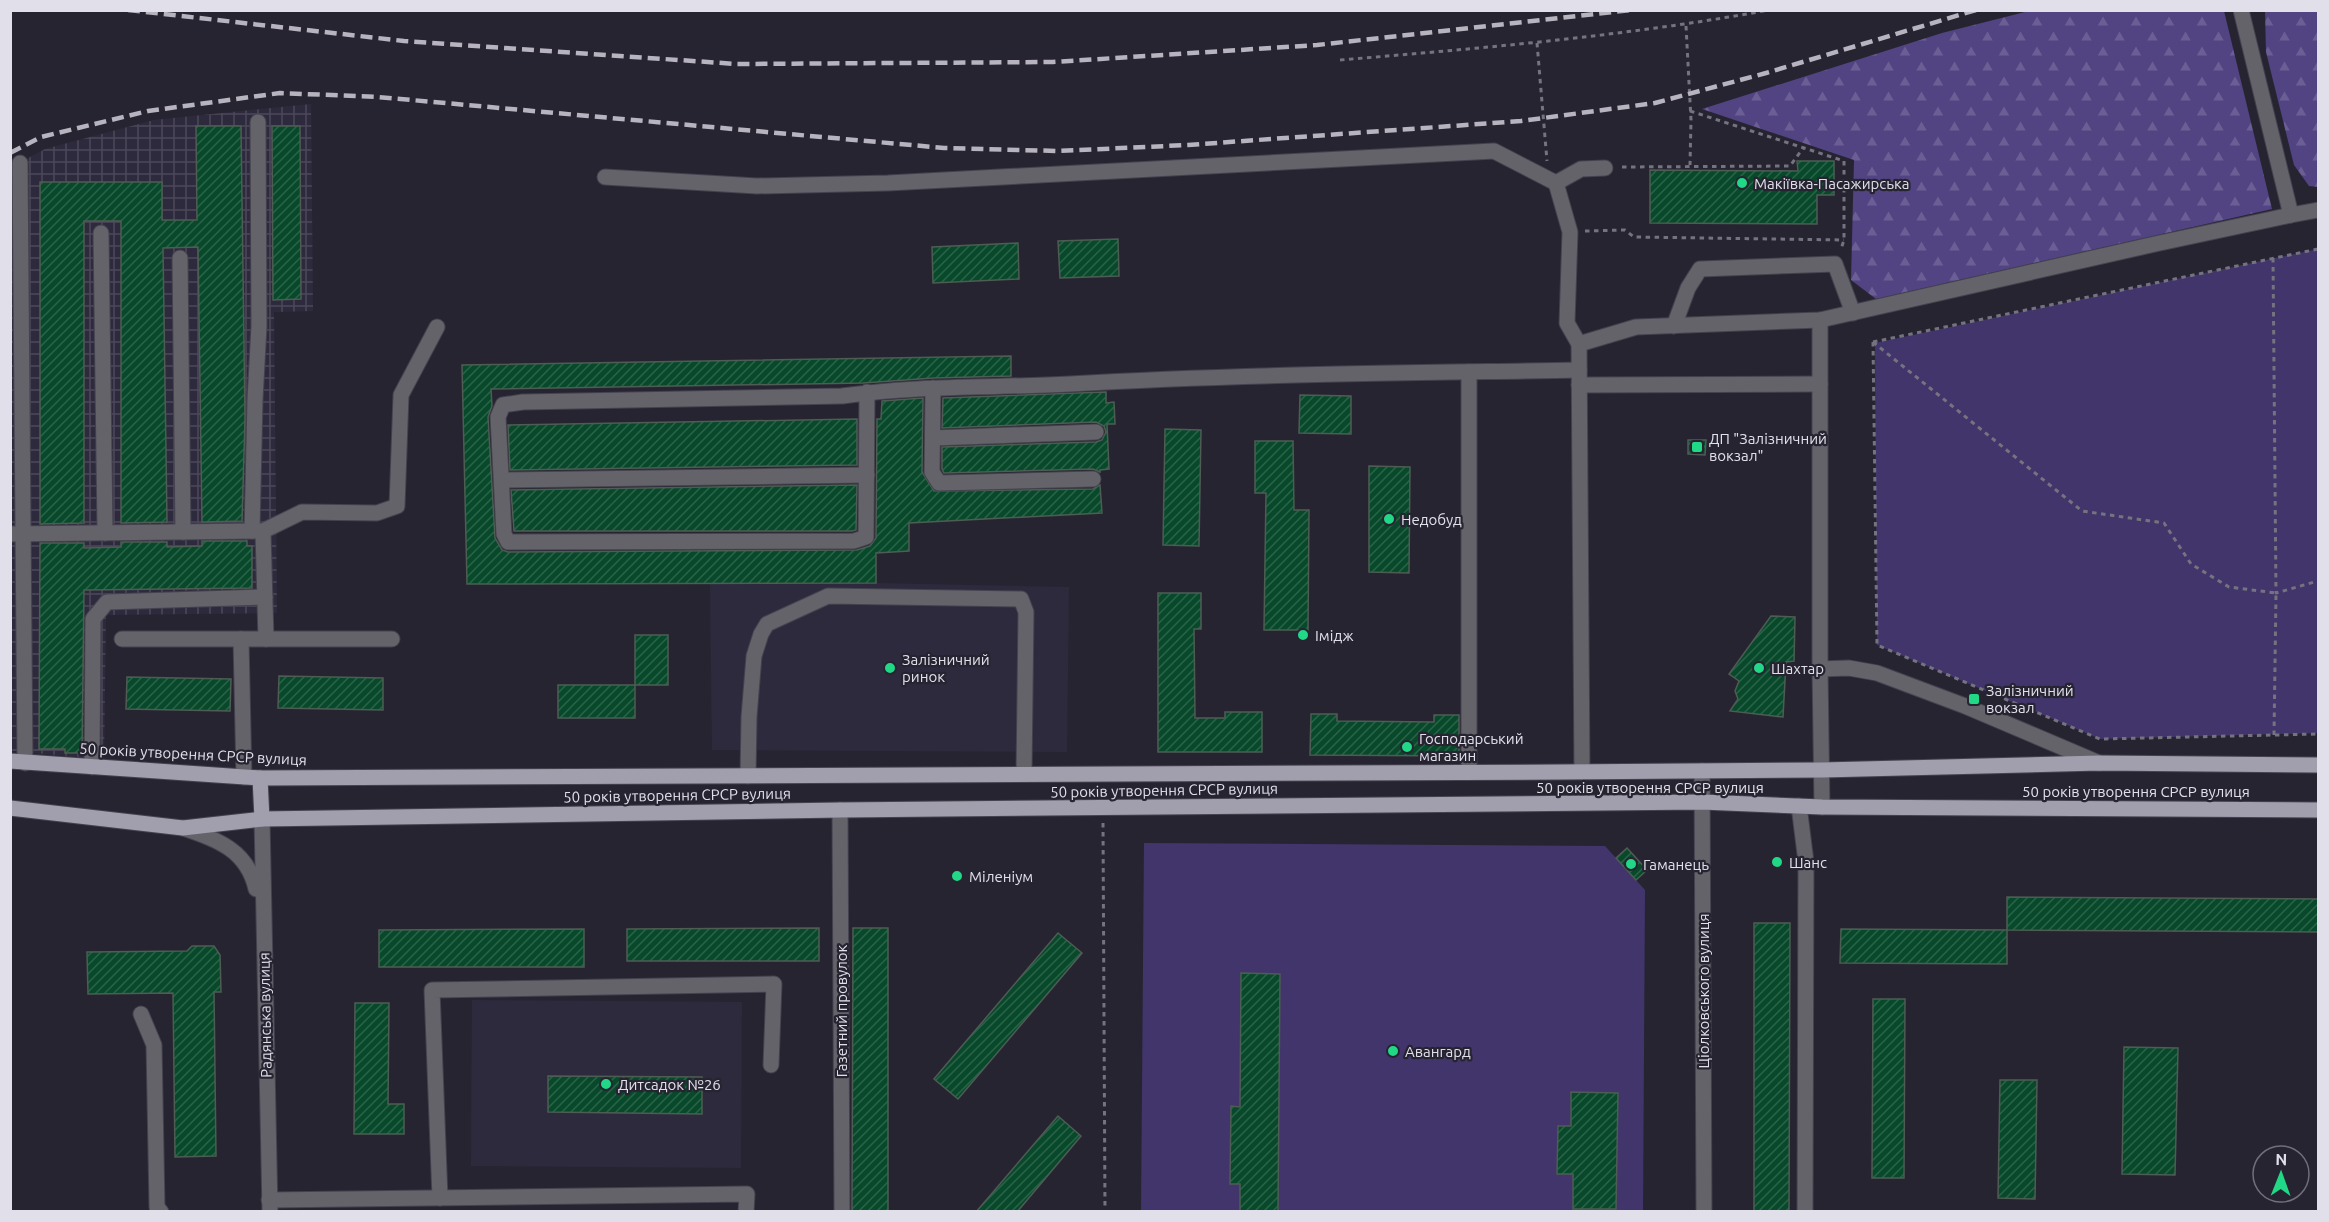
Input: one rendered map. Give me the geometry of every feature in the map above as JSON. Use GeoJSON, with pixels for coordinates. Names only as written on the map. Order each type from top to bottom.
{"type":"FeatureCollection","features":[{"type":"Feature","properties":{"kind":"main road","name":"50 років утворення СРСР вулиця"},"geometry":{"type":"LineString","coordinates":[[18,762],[260,778],[1582,772],[1822,770],[2099,763],[2319,765]]}},
{"type":"Feature","properties":{"kind":"main road"},"geometry":{"type":"LineString","coordinates":[[260,778],[262,819]]}},
{"type":"Feature","properties":{"kind":"main road","name":"50 років утворення СРСР вулиця"},"geometry":{"type":"LineString","coordinates":[[10,808],[183,828],[262,819],[840,810],[1702,802],[1822,807],[2319,810]]}},
{"type":"Feature","properties":{"kind":"street"},"geometry":{"type":"LineString","coordinates":[[2241,10],[2291,215]]}},
{"type":"Feature","properties":{"kind":"street"},"geometry":{"type":"LineString","coordinates":[[258,122],[259,326],[255,400],[258,531],[265,597],[266,639]]}},
{"type":"Feature","properties":{"kind":"street"},"geometry":{"type":"LineString","coordinates":[[604,177],[757,186],[888,183],[1092,170],[1494,151],[1556,183],[1570,232],[1567,323],[1579,344],[1582,772]]}},
{"type":"Feature","properties":{"kind":"street"},"geometry":{"type":"LineString","coordinates":[[18,762],[20,163]]}},
{"type":"Feature","properties":{"kind":"street"},"geometry":{"type":"LineString","coordinates":[[1556,183],[1581,169],[1605,168]]}},
{"type":"Feature","properties":{"kind":"street"},"geometry":{"type":"LineString","coordinates":[[1579,344],[1636,327],[1820,320],[2155,244],[2319,210]]}},
{"type":"Feature","properties":{"kind":"street"},"geometry":{"type":"LineString","coordinates":[[101,233],[105,533]]}},
{"type":"Feature","properties":{"kind":"street"},"geometry":{"type":"LineString","coordinates":[[180,258],[183,532]]}},
{"type":"Feature","properties":{"kind":"street"},"geometry":{"type":"LineString","coordinates":[[1674,326],[1688,288],[1700,269],[1835,264],[1853,313]]}},
{"type":"Feature","properties":{"kind":"street"},"geometry":{"type":"LineString","coordinates":[[1820,320],[1822,807]]}},
{"type":"Feature","properties":{"kind":"street"},"geometry":{"type":"LineString","coordinates":[[17,534],[258,531],[302,513],[377,513],[397,506],[401,395],[437,327]]}},
{"type":"Feature","properties":{"kind":"street"},"geometry":{"type":"LineString","coordinates":[[867,392],[866,537],[854,541],[508,542],[504,534],[498,417],[503,405],[523,402],[842,396],[867,392],[933,388],[1068,384],[1142,379],[1579,370]]}},
{"type":"Feature","properties":{"kind":"street"},"geometry":{"type":"LineString","coordinates":[[1469,372],[1469,772]]}},
{"type":"Feature","properties":{"kind":"street"},"geometry":{"type":"LineString","coordinates":[[1579,386],[1820,384]]}},
{"type":"Feature","properties":{"kind":"street"},"geometry":{"type":"LineString","coordinates":[[933,388],[932,472],[939,483],[1093,479]]}},
{"type":"Feature","properties":{"kind":"street"},"geometry":{"type":"LineString","coordinates":[[933,438],[1096,432]]}},
{"type":"Feature","properties":{"kind":"street"},"geometry":{"type":"LineString","coordinates":[[501,480],[867,475]]}},
{"type":"Feature","properties":{"kind":"street"},"geometry":{"type":"LineString","coordinates":[[748,776],[748,717],[754,656],[761,634],[767,624],[828,596],[1021,599],[1026,612],[1024,774]]}},
{"type":"Feature","properties":{"kind":"street"},"geometry":{"type":"LineString","coordinates":[[92,767],[93,619],[107,602],[265,597]]}},
{"type":"Feature","properties":{"kind":"street"},"geometry":{"type":"LineString","coordinates":[[122,639],[392,639]]}},
{"type":"Feature","properties":{"kind":"street"},"geometry":{"type":"LineString","coordinates":[[241,639],[244,777]]}},
{"type":"Feature","properties":{"kind":"street"},"geometry":{"type":"LineString","coordinates":[[1820,669],[1849,668],[1877,673],[1965,706],[2099,763]]}},
{"type":"Feature","properties":{"kind":"street","name":"Ціолковського вулиця"},"geometry":{"type":"LineString","coordinates":[[1702,771],[1704,1212]]}},
{"type":"Feature","properties":{"kind":"street"},"geometry":{"type":"LineString","coordinates":[[1799,806],[1806,862],[1805,1212]]}},
{"type":"Feature","properties":{"kind":"street","name":"Газетний провулок"},"geometry":{"type":"LineString","coordinates":[[840,810],[842,1212]]}},
{"type":"Feature","properties":{"kind":"street","name":"Радянська вулиця"},"geometry":{"type":"LineString","coordinates":[[262,819],[270,1206]]}},
{"type":"Feature","properties":{"kind":"street"},"geometry":{"type":"LineString","coordinates":[[183,828],[211,838],[237,853],[253,872],[263,917]]}},
{"type":"Feature","properties":{"kind":"street"},"geometry":{"type":"LineString","coordinates":[[440,1198],[432,990],[774,984],[771,1065]]}},
{"type":"Feature","properties":{"kind":"street"},"geometry":{"type":"LineString","coordinates":[[141,1014],[154,1045],[157,1207],[161,1212]]}},
{"type":"Feature","properties":{"kind":"street"},"geometry":{"type":"LineString","coordinates":[[270,1206],[440,1198],[747,1194],[746,1212]]}},
{"type":"Feature","properties":{"kind":"path"},"geometry":{"type":"LineString","coordinates":[[1340,60],[1537,43],[1686,26],[1769,10]]}},
{"type":"Feature","properties":{"kind":"path"},"geometry":{"type":"LineString","coordinates":[[1686,26],[1690,165]]}},
{"type":"Feature","properties":{"kind":"path"},"geometry":{"type":"LineString","coordinates":[[1537,43],[1547,164]]}},
{"type":"Feature","properties":{"kind":"path"},"geometry":{"type":"LineString","coordinates":[[1690,111],[1844,161],[1844,240],[1835,264]]}},
{"type":"Feature","properties":{"kind":"path"},"geometry":{"type":"LineString","coordinates":[[1605,168],[1690,165],[1790,166],[1804,147]]}},
{"type":"Feature","properties":{"kind":"path"},"geometry":{"type":"LineString","coordinates":[[1570,232],[1625,230],[1634,237],[1844,240]]}},
{"type":"Feature","properties":{"kind":"path"},"geometry":{"type":"LineString","coordinates":[[1873,342],[2319,249]]}},
{"type":"Feature","properties":{"kind":"path"},"geometry":{"type":"LineString","coordinates":[[2273,258],[2276,593],[2274,735]]}},
{"type":"Feature","properties":{"kind":"path"},"geometry":{"type":"LineString","coordinates":[[1873,342],[2082,511],[2164,523],[2192,564],[2229,587],[2276,593],[2319,581]]}},
{"type":"Feature","properties":{"kind":"path"},"geometry":{"type":"LineString","coordinates":[[1873,342],[1877,645],[2100,739],[2319,734]]}},
{"type":"Feature","properties":{"kind":"path"},"geometry":{"type":"LineString","coordinates":[[1103,809],[1105,1212]]}},
{"type":"Feature","properties":{"kind":"shaded area"},"geometry":{"type":"Polygon","coordinates":[[[311,104],[313,311],[274,312],[277,613],[106,615],[104,759],[11,751],[10,168],[45,149],[154,120],[311,104]]]}},
{"type":"Feature","properties":{"kind":"shaded area"},"geometry":{"type":"Polygon","coordinates":[[[2318,249],[2318,733],[2100,739],[1877,645],[1875,343],[2318,249]]]}},
{"type":"Feature","properties":{"kind":"shaded area","name":"Залізничний ринок"},"geometry":{"type":"Polygon","coordinates":[[[876,583],[1069,587],[1067,752],[712,750],[710,584],[876,583]]]}},
{"type":"Feature","properties":{"kind":"shaded area","name":"Авангард"},"geometry":{"type":"Polygon","coordinates":[[[1144,843],[1605,846],[1645,890],[1643,1211],[1141,1212],[1144,843]]]}},
{"type":"Feature","properties":{"kind":"shaded area","name":"Дитсадок №26"},"geometry":{"type":"Polygon","coordinates":[[[472,1000],[742,1002],[741,1168],[471,1166],[472,1000]]]}},
{"type":"Feature","properties":{"kind":"green space"},"geometry":{"type":"Polygon","coordinates":[[[2029,11],[2224,11],[2272,209],[1876,299],[1851,280],[1854,160],[1702,109],[1942,33],[2029,11]]]}},
{"type":"Feature","properties":{"kind":"green space"},"geometry":{"type":"Polygon","coordinates":[[[2265,11],[2318,11],[2318,187],[2309,186],[2294,165],[2266,52],[2265,11]]]}},
{"type":"Feature","properties":{"kind":"building"},"geometry":{"type":"Polygon","coordinates":[[[196,126],[241,126],[245,419],[242,521],[202,522],[198,247],[163,248],[167,522],[121,523],[121,221],[84,221],[84,523],[40,524],[40,182],[162,182],[162,220],[197,220],[196,126]]]}},
{"type":"Feature","properties":{"kind":"building"},"geometry":{"type":"Polygon","coordinates":[[[272,126],[300,126],[301,299],[273,300],[272,126]]]}},
{"type":"Feature","properties":{"kind":"building","name":"Макіївка-Пасажирська"},"geometry":{"type":"Polygon","coordinates":[[[1797,161],[1834,161],[1834,195],[1817,195],[1817,224],[1650,223],[1650,170],[1798,171],[1797,161]]]}},
{"type":"Feature","properties":{"kind":"building"},"geometry":{"type":"Polygon","coordinates":[[[1118,239],[1119,276],[1060,278],[1058,241],[1118,239]]]}},
{"type":"Feature","properties":{"kind":"building"},"geometry":{"type":"Polygon","coordinates":[[[1018,243],[1019,279],[933,283],[932,247],[1018,243]]]}},
{"type":"Feature","properties":{"kind":"building"},"geometry":{"type":"Polygon","coordinates":[[[1011,356],[1011,376],[863,383],[491,389],[492,406],[488,417],[495,538],[502,550],[508,552],[857,550],[870,546],[876,538],[877,419],[881,419],[882,401],[923,398],[922,472],[934,491],[1093,489],[1100,485],[1102,513],[909,523],[909,551],[876,553],[876,583],[467,584],[462,365],[1011,356]]]}},
{"type":"Feature","properties":{"kind":"building"},"geometry":{"type":"Polygon","coordinates":[[[1106,392],[1106,403],[1114,402],[1115,424],[1107,424],[1109,469],[1100,470],[1100,472],[1093,469],[944,473],[942,469],[942,447],[1096,442],[1102,440],[1106,432],[1104,426],[1096,422],[942,428],[943,398],[1106,392]]]}},
{"type":"Feature","properties":{"kind":"building"},"geometry":{"type":"Polygon","coordinates":[[[1300,395],[1351,396],[1351,434],[1299,433],[1300,395]]]}},
{"type":"Feature","properties":{"kind":"building"},"geometry":{"type":"Polygon","coordinates":[[[857,419],[857,465],[510,470],[508,425],[857,419]]]}},
{"type":"Feature","properties":{"kind":"building"},"geometry":{"type":"Polygon","coordinates":[[[1165,429],[1201,430],[1199,546],[1163,545],[1165,429]]]}},
{"type":"Feature","properties":{"kind":"building","name":"ДП \"Залізничний вокзал\""},"geometry":{"type":"Polygon","coordinates":[[[1688,440],[1706,440],[1705,455],[1688,454],[1688,440]]]}},
{"type":"Feature","properties":{"kind":"building"},"geometry":{"type":"Polygon","coordinates":[[[1255,441],[1293,441],[1294,510],[1309,510],[1308,630],[1264,630],[1266,493],[1255,493],[1255,441]]]}},
{"type":"Feature","properties":{"kind":"building","name":"Недобуд"},"geometry":{"type":"Polygon","coordinates":[[[1369,466],[1410,467],[1409,573],[1369,572],[1369,466]]]}},
{"type":"Feature","properties":{"kind":"building"},"geometry":{"type":"Polygon","coordinates":[[[857,485],[856,530],[852,531],[514,531],[511,490],[857,485]]]}},
{"type":"Feature","properties":{"kind":"building"},"geometry":{"type":"Polygon","coordinates":[[[202,541],[247,541],[247,546],[252,546],[252,588],[84,590],[82,753],[65,753],[65,749],[39,749],[40,543],[84,543],[84,548],[121,547],[121,542],[167,542],[167,547],[202,546],[202,541]]]}},
{"type":"Feature","properties":{"kind":"building"},"geometry":{"type":"Polygon","coordinates":[[[1158,593],[1201,593],[1201,629],[1194,629],[1195,718],[1225,718],[1225,712],[1262,712],[1262,752],[1158,752],[1158,593]]]}},
{"type":"Feature","properties":{"kind":"building","name":"Шахтар"},"geometry":{"type":"Polygon","coordinates":[[[1771,616],[1795,617],[1794,661],[1786,662],[1783,717],[1730,711],[1738,699],[1735,691],[1739,681],[1729,674],[1771,616]]]}},
{"type":"Feature","properties":{"kind":"building"},"geometry":{"type":"Polygon","coordinates":[[[635,635],[668,635],[668,685],[635,685],[635,635]]]}},
{"type":"Feature","properties":{"kind":"building"},"geometry":{"type":"Polygon","coordinates":[[[279,676],[383,678],[383,710],[278,708],[279,676]]]}},
{"type":"Feature","properties":{"kind":"building"},"geometry":{"type":"Polygon","coordinates":[[[127,677],[231,679],[230,711],[126,709],[127,677]]]}},
{"type":"Feature","properties":{"kind":"building"},"geometry":{"type":"Polygon","coordinates":[[[558,685],[635,685],[635,718],[558,718],[558,685]]]}},
{"type":"Feature","properties":{"kind":"building"},"geometry":{"type":"Polygon","coordinates":[[[1311,714],[1337,714],[1337,721],[1434,722],[1434,715],[1459,715],[1459,756],[1310,755],[1311,714]]]}},
{"type":"Feature","properties":{"kind":"building","name":"Гаманець"},"geometry":{"type":"Polygon","coordinates":[[[1627,848],[1647,870],[1636,880],[1616,858],[1627,848]]]}},
{"type":"Feature","properties":{"kind":"building"},"geometry":{"type":"Polygon","coordinates":[[[2007,897],[2319,899],[2319,932],[2007,930],[2007,897]]]}},
{"type":"Feature","properties":{"kind":"building"},"geometry":{"type":"Polygon","coordinates":[[[1754,923],[1790,923],[1789,1212],[1754,1212],[1754,923]]]}},
{"type":"Feature","properties":{"kind":"building"},"geometry":{"type":"Polygon","coordinates":[[[819,928],[819,961],[627,961],[627,929],[819,928]]]}},
{"type":"Feature","properties":{"kind":"building"},"geometry":{"type":"Polygon","coordinates":[[[853,928],[888,928],[888,1212],[852,1212],[853,928]]]}},
{"type":"Feature","properties":{"kind":"building"},"geometry":{"type":"Polygon","coordinates":[[[584,929],[584,967],[379,967],[379,930],[584,929]]]}},
{"type":"Feature","properties":{"kind":"building"},"geometry":{"type":"Polygon","coordinates":[[[1841,929],[2007,930],[2007,964],[1840,963],[1841,929]]]}},
{"type":"Feature","properties":{"kind":"building"},"geometry":{"type":"Polygon","coordinates":[[[1058,933],[1082,953],[958,1099],[934,1079],[1058,933]]]}},
{"type":"Feature","properties":{"kind":"building"},"geometry":{"type":"Polygon","coordinates":[[[192,946],[214,946],[220,955],[221,992],[214,992],[216,1156],[175,1157],[173,993],[88,994],[87,952],[187,951],[192,946]]]}},
{"type":"Feature","properties":{"kind":"building"},"geometry":{"type":"Polygon","coordinates":[[[1241,973],[1280,974],[1278,1212],[1240,1212],[1240,1184],[1230,1184],[1231,1106],[1240,1107],[1241,973]]]}},
{"type":"Feature","properties":{"kind":"building"},"geometry":{"type":"Polygon","coordinates":[[[1873,999],[1905,999],[1904,1178],[1872,1178],[1873,999]]]}},
{"type":"Feature","properties":{"kind":"building"},"geometry":{"type":"Polygon","coordinates":[[[355,1003],[389,1003],[388,1104],[404,1104],[404,1134],[354,1134],[355,1003]]]}},
{"type":"Feature","properties":{"kind":"building"},"geometry":{"type":"Polygon","coordinates":[[[2124,1047],[2178,1048],[2175,1175],[2122,1174],[2124,1047]]]}},
{"type":"Feature","properties":{"kind":"building"},"geometry":{"type":"Polygon","coordinates":[[[548,1076],[702,1077],[702,1114],[548,1112],[548,1076]]]}},
{"type":"Feature","properties":{"kind":"building"},"geometry":{"type":"Polygon","coordinates":[[[2000,1080],[2037,1080],[2035,1199],[1998,1198],[2000,1080]]]}},
{"type":"Feature","properties":{"kind":"building"},"geometry":{"type":"Polygon","coordinates":[[[1571,1092],[1618,1093],[1616,1209],[1573,1209],[1573,1174],[1557,1174],[1558,1126],[1571,1126],[1571,1092]]]}},
{"type":"Feature","properties":{"kind":"building"},"geometry":{"type":"Polygon","coordinates":[[[1058,1116],[1081,1136],[1017,1212],[976,1212],[1058,1116]]]}},
{"type":"Feature","properties":{"kind":"railway"},"geometry":{"type":"LineString","coordinates":[[128,10],[404,41],[736,64],[1053,62],[1317,45],[1631,10]]}},
{"type":"Feature","properties":{"kind":"railway"},"geometry":{"type":"LineString","coordinates":[[10,153],[41,137],[148,111],[280,93],[378,97],[944,148],[1058,151],[1188,145],[1521,121],[1655,103],[1766,73],[1976,10]]}},
{"type":"Feature","properties":{"kind":"place","name":"Макіївка-Пасажирська"},"geometry":{"type":"Point","coordinates":[1742,183]}},
{"type":"Feature","properties":{"kind":"place","name":"ДП \"Залізничний вокзал\""},"geometry":{"type":"Point","coordinates":[1697,447]}},
{"type":"Feature","properties":{"kind":"place","name":"Недобуд"},"geometry":{"type":"Point","coordinates":[1389,519]}},
{"type":"Feature","properties":{"kind":"place","name":"Імідж"},"geometry":{"type":"Point","coordinates":[1303,635]}},
{"type":"Feature","properties":{"kind":"place","name":"Залізничний ринок"},"geometry":{"type":"Point","coordinates":[890,668]}},
{"type":"Feature","properties":{"kind":"place","name":"Шахтар"},"geometry":{"type":"Point","coordinates":[1759,668]}},
{"type":"Feature","properties":{"kind":"place","name":"Залізничний вокзал"},"geometry":{"type":"Point","coordinates":[1974,699]}},
{"type":"Feature","properties":{"kind":"place","name":"Господарський магазин"},"geometry":{"type":"Point","coordinates":[1407,747]}},
{"type":"Feature","properties":{"kind":"place","name":"Шанс"},"geometry":{"type":"Point","coordinates":[1777,862]}},
{"type":"Feature","properties":{"kind":"place","name":"Гаманець"},"geometry":{"type":"Point","coordinates":[1631,864]}},
{"type":"Feature","properties":{"kind":"place","name":"Міленіум"},"geometry":{"type":"Point","coordinates":[957,876]}},
{"type":"Feature","properties":{"kind":"place","name":"Авангард"},"geometry":{"type":"Point","coordinates":[1393,1051]}},
{"type":"Feature","properties":{"kind":"place","name":"Дитсадок №26"},"geometry":{"type":"Point","coordinates":[606,1084]}}]}
